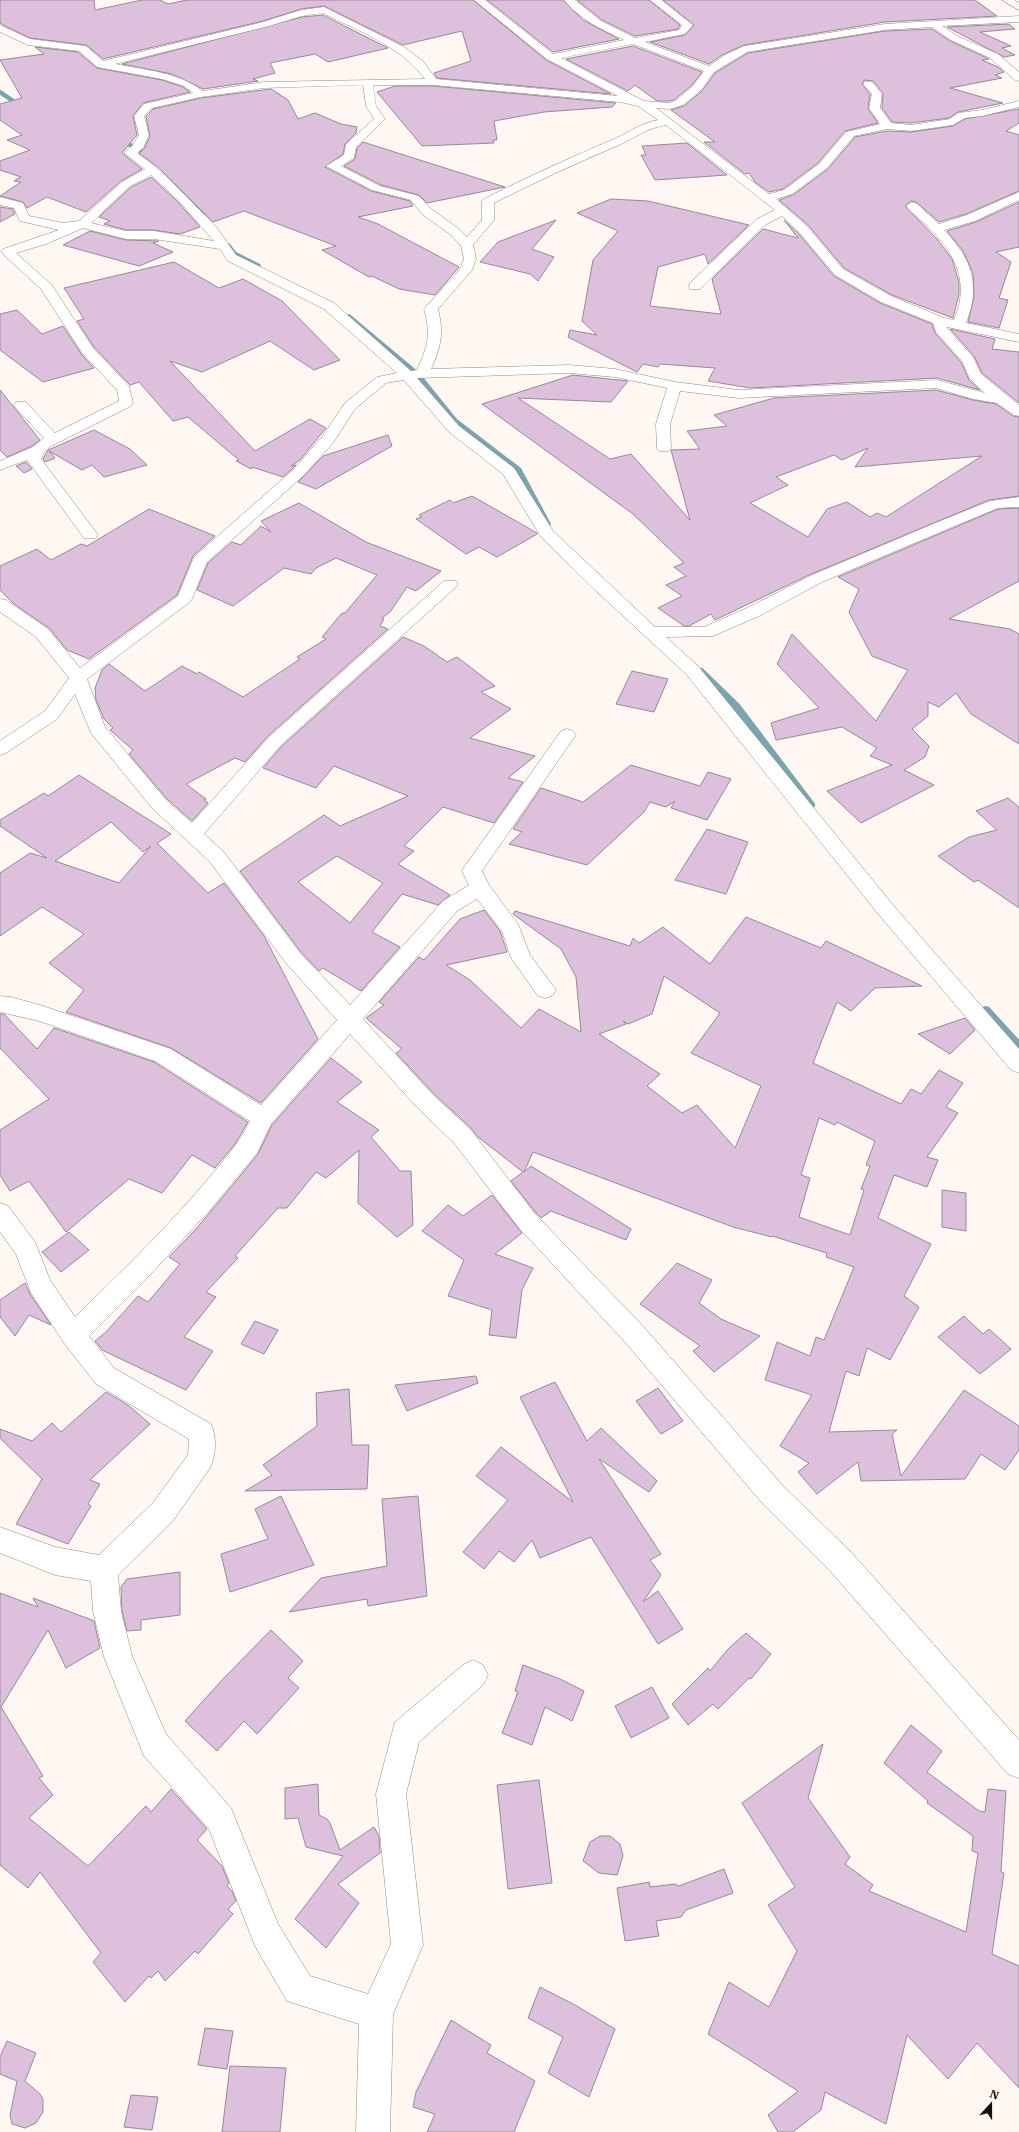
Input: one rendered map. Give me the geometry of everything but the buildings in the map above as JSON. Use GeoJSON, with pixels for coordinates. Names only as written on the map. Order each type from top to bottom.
{"type":"FeatureCollection","features":[{"type":"Feature","properties":{"kind":"street"},"geometry":{"type":"LineString","coordinates":[[479,0],[529,38],[551,57],[642,104],[668,121],[783,211],[803,229],[839,272],[886,299],[939,321],[1019,338]]}},
{"type":"Feature","properties":{"kind":"street"},"geometry":{"type":"LineString","coordinates":[[569,0],[593,20],[634,41],[710,70]]}},
{"type":"Feature","properties":{"kind":"street"},"geometry":{"type":"LineString","coordinates":[[551,57],[682,32],[686,29],[688,25],[677,18],[661,0]]}},
{"type":"Feature","properties":{"kind":"street"},"geometry":{"type":"LineString","coordinates":[[1007,0],[1019,7]]}},
{"type":"Feature","properties":{"kind":"street"},"geometry":{"type":"LineString","coordinates":[[101,65],[301,13],[324,10],[400,49],[419,63],[432,82]]}},
{"type":"Feature","properties":{"kind":"street"},"geometry":{"type":"LineString","coordinates":[[1019,19],[885,27],[744,49],[727,58],[710,70],[697,88],[679,102],[670,106],[642,104],[620,99],[533,90],[432,82],[264,85],[201,94],[148,106],[139,116],[144,135],[137,148],[130,153],[153,170],[213,231],[222,246],[232,258],[329,306],[415,374],[454,429],[509,472],[548,534],[601,587],[692,670],[886,910],[1019,1064]]}},
{"type":"Feature","properties":{"kind":"street"},"geometry":{"type":"LineString","coordinates":[[935,25],[942,32],[992,54],[1019,78]]}},
{"type":"Feature","properties":{"kind":"street"},"geometry":{"type":"LineString","coordinates":[[0,28],[28,42],[82,48],[101,65],[164,76],[188,84],[201,94]]}},
{"type":"Feature","properties":{"kind":"street"},"geometry":{"type":"LineString","coordinates":[[368,82],[368,99],[372,112],[380,119],[350,146],[350,156],[332,166],[376,188],[415,198],[426,211],[455,232],[467,246],[470,259],[466,270],[431,309],[436,328],[435,344],[415,374]]}},
{"type":"Feature","properties":{"kind":"street"},"geometry":{"type":"LineString","coordinates":[[868,84],[877,94],[874,102],[874,109],[883,118],[887,126]]}},
{"type":"Feature","properties":{"kind":"street"},"geometry":{"type":"LineString","coordinates":[[768,198],[788,192],[823,166],[850,134],[887,126],[911,128],[953,122],[962,116],[1019,104]]}},
{"type":"Feature","properties":{"kind":"street"},"geometry":{"type":"LineString","coordinates":[[467,246],[488,220],[488,201],[538,176],[628,137],[647,125],[668,121]]}},
{"type":"Feature","properties":{"kind":"street"},"geometry":{"type":"LineString","coordinates":[[0,466],[38,450],[53,440],[126,403],[124,389],[88,351],[46,288],[7,252],[42,241],[83,224],[126,184],[153,170]]}},
{"type":"Feature","properties":{"kind":"street"},"geometry":{"type":"LineString","coordinates":[[937,228],[971,218],[1019,196]]}},
{"type":"Feature","properties":{"kind":"street"},"geometry":{"type":"LineString","coordinates":[[0,201],[19,206],[24,218],[62,227],[83,224],[92,228],[126,235],[154,235],[222,246]]}},
{"type":"Feature","properties":{"kind":"street"},"geometry":{"type":"LineString","coordinates":[[912,206],[937,228],[962,262],[967,275],[967,303],[959,325]]}},
{"type":"Feature","properties":{"kind":"street"},"geometry":{"type":"LineString","coordinates":[[695,286],[761,222],[783,211]]}},
{"type":"Feature","properties":{"kind":"street"},"geometry":{"type":"LineString","coordinates":[[939,321],[941,329],[968,360],[975,376],[1001,399],[1019,412]]}},
{"type":"Feature","properties":{"kind":"street"},"geometry":{"type":"LineString","coordinates":[[0,749],[52,715],[78,678],[185,598],[200,560],[298,473],[328,440],[350,406],[382,380],[415,374],[569,369],[615,373],[675,386],[739,394],[908,384],[937,384],[973,395],[1001,399]]}},
{"type":"Feature","properties":{"kind":"street"},"geometry":{"type":"LineString","coordinates":[[664,448],[663,424],[675,386]]}},
{"type":"Feature","properties":{"kind":"street"},"geometry":{"type":"LineString","coordinates":[[21,405],[53,440]]}},
{"type":"Feature","properties":{"kind":"street"},"geometry":{"type":"LineString","coordinates":[[38,450],[34,459],[90,535]]}},
{"type":"Feature","properties":{"kind":"street"},"geometry":{"type":"LineString","coordinates":[[651,632],[707,632],[753,612],[816,579],[939,527],[995,504],[1019,502]]}},
{"type":"Feature","properties":{"kind":"street"},"geometry":{"type":"LineString","coordinates":[[192,836],[276,741],[297,720],[322,700],[450,584]]}},
{"type":"Feature","properties":{"kind":"street"},"geometry":{"type":"LineString","coordinates":[[0,604],[42,633],[78,678],[97,729],[159,804],[192,836],[217,857],[293,958],[425,1101],[462,1136],[527,1221],[633,1333],[773,1495],[841,1562],[1019,1763]]}},
{"type":"Feature","properties":{"kind":"street"},"geometry":{"type":"LineString","coordinates":[[545,990],[521,958],[511,929],[480,888],[472,871],[567,735]]}},
{"type":"Feature","properties":{"kind":"street"},"geometry":{"type":"LineString","coordinates":[[73,1335],[137,1272],[202,1204],[249,1146],[262,1118],[450,906],[480,888]]}},
{"type":"Feature","properties":{"kind":"street"},"geometry":{"type":"LineString","coordinates":[[0,1004],[11,1005],[43,1014],[163,1055],[262,1118]]}},
{"type":"Feature","properties":{"kind":"street"},"geometry":{"type":"LineString","coordinates":[[0,1213],[26,1249],[40,1285],[73,1335],[104,1376],[202,1433],[201,1459],[162,1513],[104,1570],[106,1611],[118,1657],[155,1745],[220,1819],[266,1935],[299,1989],[376,2013]]}},
{"type":"Feature","properties":{"kind":"street"},"geometry":{"type":"LineString","coordinates":[[0,1540],[55,1561],[104,1570]]}},
{"type":"Feature","properties":{"kind":"street"},"geometry":{"type":"LineString","coordinates":[[373,2132],[376,2013],[407,1945],[392,1794],[406,1733],[473,1675]]}},
{"type":"Feature","properties":{"kind":"waterway"},"geometry":{"type":"LineString","coordinates":[[0,92],[22,107]]}},
{"type":"Feature","properties":{"kind":"waterway"},"geometry":{"type":"LineString","coordinates":[[119,140],[137,148],[151,159]]}},
{"type":"Feature","properties":{"kind":"waterway"},"geometry":{"type":"LineString","coordinates":[[182,190],[202,214]]}},
{"type":"Feature","properties":{"kind":"waterway"},"geometry":{"type":"LineString","coordinates":[[228,246],[234,254],[258,266]]}},
{"type":"Feature","properties":{"kind":"waterway"},"geometry":{"type":"LineString","coordinates":[[349,317],[417,374],[455,421],[519,470],[548,524]]}},
{"type":"Feature","properties":{"kind":"waterway"},"geometry":{"type":"LineString","coordinates":[[701,672],[736,706],[811,805]]}},
{"type":"Feature","properties":{"kind":"waterway"},"geometry":{"type":"LineString","coordinates":[[986,1011],[1019,1047]]}}]}
